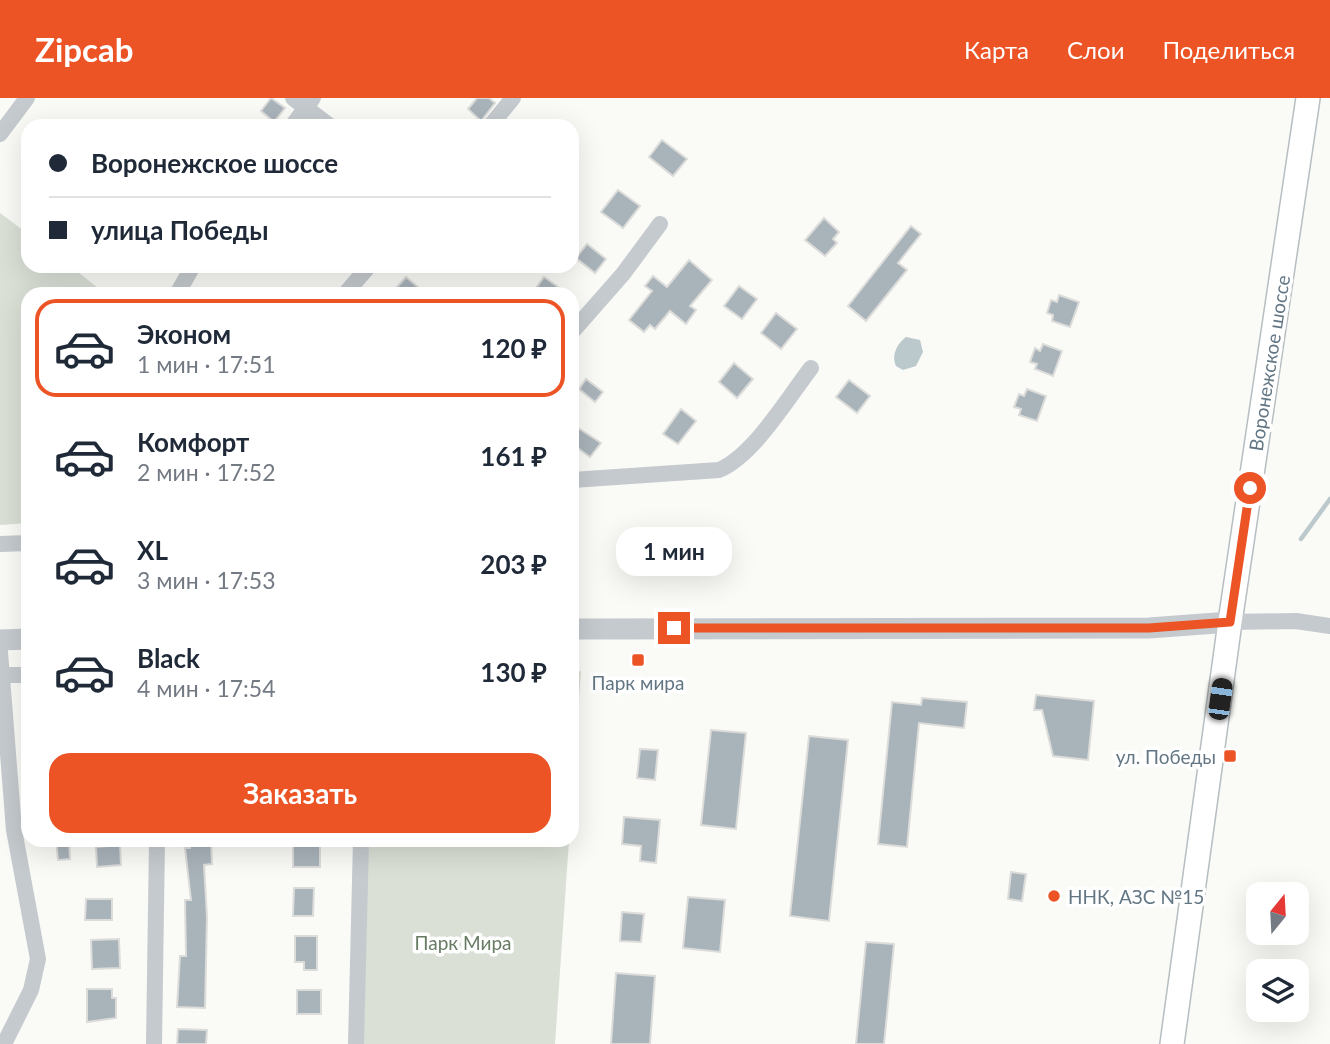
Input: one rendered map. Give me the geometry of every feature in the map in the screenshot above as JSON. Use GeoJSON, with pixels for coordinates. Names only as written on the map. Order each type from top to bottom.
{"type":"FeatureCollection","features":[{"type":"Feature","properties":{"kind":"main road","name":"Воронежское шоссе"},"geometry":{"type":"LineString","coordinates":[[1172,1044],[1230,622],[1308,98]]}},
{"type":"Feature","properties":{"kind":"street"},"geometry":{"type":"LineString","coordinates":[[0,134],[27,98]]}},
{"type":"Feature","properties":{"kind":"street"},"geometry":{"type":"LineString","coordinates":[[496,119],[513,98]]}},
{"type":"Feature","properties":{"kind":"street"},"geometry":{"type":"LineString","coordinates":[[295,119],[304,101],[323,119]]}},
{"type":"Feature","properties":{"kind":"street"},"geometry":{"type":"LineString","coordinates":[[579,324],[623,274],[660,224]]}},
{"type":"Feature","properties":{"kind":"street"},"geometry":{"type":"LineString","coordinates":[[351,287],[363,273]]}},
{"type":"Feature","properties":{"kind":"street"},"geometry":{"type":"LineString","coordinates":[[579,480],[719,470],[730,466],[747,450],[811,368]]}},
{"type":"Feature","properties":{"kind":"street"},"geometry":{"type":"LineString","coordinates":[[0,544],[21,543]]}},
{"type":"Feature","properties":{"kind":"street"},"geometry":{"type":"LineString","coordinates":[[579,629],[1149,628],[1230,622],[1296,621],[1330,626]]}},
{"type":"Feature","properties":{"kind":"street"},"geometry":{"type":"LineString","coordinates":[[0,640],[21,639]]}},
{"type":"Feature","properties":{"kind":"street"},"geometry":{"type":"LineString","coordinates":[[0,652],[14,830],[38,959],[31,990],[4,1044]]}},
{"type":"Feature","properties":{"kind":"street"},"geometry":{"type":"LineString","coordinates":[[2,675],[21,675]]}},
{"type":"Feature","properties":{"kind":"street"},"geometry":{"type":"LineString","coordinates":[[154,1044],[157,847]]}},
{"type":"Feature","properties":{"kind":"street"},"geometry":{"type":"LineString","coordinates":[[356,1044],[361,847]]}},
{"type":"Feature","properties":{"kind":"green space"},"geometry":{"type":"Polygon","coordinates":[[[0,213],[21,229],[21,273],[79,273],[97,287],[21,287],[21,524],[0,525],[0,213]]]}},
{"type":"Feature","properties":{"kind":"green space","name":"Парк Мира"},"geometry":{"type":"Polygon","coordinates":[[[366,847],[569,847],[555,1044],[362,1044],[366,847]]]}},
{"type":"Feature","properties":{"kind":"shaded area"},"geometry":{"type":"Polygon","coordinates":[[[906,337],[920,340],[923,352],[916,366],[903,370],[896,366],[894,358],[898,346],[906,337]]]}},
{"type":"Feature","properties":{"kind":"building"},"geometry":{"type":"Polygon","coordinates":[[[271,98],[285,108],[276,119],[270,119],[261,111],[271,98]]]}},
{"type":"Feature","properties":{"kind":"building"},"geometry":{"type":"Polygon","coordinates":[[[477,98],[489,98],[495,103],[483,119],[479,119],[468,109],[477,98]]]}},
{"type":"Feature","properties":{"kind":"building"},"geometry":{"type":"Polygon","coordinates":[[[662,140],[687,159],[673,176],[649,157],[662,140]]]}},
{"type":"Feature","properties":{"kind":"building"},"geometry":{"type":"Polygon","coordinates":[[[618,190],[640,206],[623,228],[601,212],[618,190]]]}},
{"type":"Feature","properties":{"kind":"building"},"geometry":{"type":"Polygon","coordinates":[[[824,218],[839,232],[833,239],[837,243],[825,256],[805,240],[824,218]]]}},
{"type":"Feature","properties":{"kind":"building"},"geometry":{"type":"Polygon","coordinates":[[[911,226],[921,234],[898,263],[907,270],[866,321],[848,306],[911,226]]]}},
{"type":"Feature","properties":{"kind":"building"},"geometry":{"type":"Polygon","coordinates":[[[587,244],[606,259],[595,273],[579,260],[579,254],[587,244]]]}},
{"type":"Feature","properties":{"kind":"building"},"geometry":{"type":"Polygon","coordinates":[[[689,260],[712,280],[690,306],[696,310],[686,324],[670,311],[655,329],[650,325],[644,332],[629,320],[652,291],[645,286],[653,276],[667,287],[689,260]]]}},
{"type":"Feature","properties":{"kind":"building"},"geometry":{"type":"Polygon","coordinates":[[[406,277],[418,287],[397,287],[406,277]]]}},
{"type":"Feature","properties":{"kind":"building"},"geometry":{"type":"Polygon","coordinates":[[[544,277],[558,287],[537,287],[544,277]]]}},
{"type":"Feature","properties":{"kind":"building"},"geometry":{"type":"Polygon","coordinates":[[[739,286],[757,299],[742,319],[724,306],[739,286]]]}},
{"type":"Feature","properties":{"kind":"building"},"geometry":{"type":"Polygon","coordinates":[[[1059,295],[1079,302],[1070,327],[1052,321],[1053,315],[1047,313],[1051,300],[1057,302],[1059,295]]]}},
{"type":"Feature","properties":{"kind":"building"},"geometry":{"type":"Polygon","coordinates":[[[776,313],[797,329],[781,349],[761,333],[776,313]]]}},
{"type":"Feature","properties":{"kind":"building"},"geometry":{"type":"Polygon","coordinates":[[[1043,344],[1062,351],[1053,376],[1035,369],[1037,364],[1030,362],[1035,348],[1040,351],[1043,344]]]}},
{"type":"Feature","properties":{"kind":"building"},"geometry":{"type":"Polygon","coordinates":[[[734,363],[753,379],[737,398],[719,382],[734,363]]]}},
{"type":"Feature","properties":{"kind":"building"},"geometry":{"type":"Polygon","coordinates":[[[586,379],[603,392],[595,402],[579,389],[586,379]]]}},
{"type":"Feature","properties":{"kind":"building"},"geometry":{"type":"Polygon","coordinates":[[[849,380],[870,396],[857,413],[836,397],[849,380]]]}},
{"type":"Feature","properties":{"kind":"building"},"geometry":{"type":"Polygon","coordinates":[[[1027,389],[1046,396],[1037,421],[1019,415],[1021,409],[1014,407],[1019,394],[1024,396],[1027,389]]]}},
{"type":"Feature","properties":{"kind":"building"},"geometry":{"type":"Polygon","coordinates":[[[681,409],[696,421],[678,444],[663,434],[681,409]]]}},
{"type":"Feature","properties":{"kind":"building"},"geometry":{"type":"Polygon","coordinates":[[[579,429],[601,443],[590,457],[579,449],[579,429]]]}},
{"type":"Feature","properties":{"kind":"building"},"geometry":{"type":"Polygon","coordinates":[[[1036,695],[1094,701],[1088,760],[1053,756],[1042,710],[1034,710],[1036,695]]]}},
{"type":"Feature","properties":{"kind":"building"},"geometry":{"type":"Polygon","coordinates":[[[922,698],[967,702],[964,728],[919,723],[907,847],[878,844],[892,702],[921,705],[922,698]]]}},
{"type":"Feature","properties":{"kind":"building"},"geometry":{"type":"Polygon","coordinates":[[[711,730],[746,733],[736,829],[701,825],[711,730]]]}},
{"type":"Feature","properties":{"kind":"building"},"geometry":{"type":"Polygon","coordinates":[[[809,736],[848,740],[829,921],[790,916],[809,736]]]}},
{"type":"Feature","properties":{"kind":"building"},"geometry":{"type":"Polygon","coordinates":[[[640,749],[658,750],[655,780],[637,778],[640,749]]]}},
{"type":"Feature","properties":{"kind":"building"},"geometry":{"type":"Polygon","coordinates":[[[624,817],[660,820],[656,863],[640,861],[641,846],[622,844],[624,817]]]}},
{"type":"Feature","properties":{"kind":"building"},"geometry":{"type":"Polygon","coordinates":[[[57,847],[69,847],[70,859],[58,860],[57,847]]]}},
{"type":"Feature","properties":{"kind":"building"},"geometry":{"type":"Polygon","coordinates":[[[96,847],[120,847],[121,865],[97,867],[96,847]]]}},
{"type":"Feature","properties":{"kind":"building"},"geometry":{"type":"Polygon","coordinates":[[[211,847],[212,864],[204,865],[207,917],[205,1008],[177,1007],[180,956],[186,956],[185,900],[191,900],[185,848],[211,847]]]}},
{"type":"Feature","properties":{"kind":"building"},"geometry":{"type":"Polygon","coordinates":[[[293,847],[320,847],[320,867],[293,867],[293,847]]]}},
{"type":"Feature","properties":{"kind":"building"},"geometry":{"type":"Polygon","coordinates":[[[1011,872],[1026,874],[1022,901],[1008,899],[1011,872]]]}},
{"type":"Feature","properties":{"kind":"building"},"geometry":{"type":"Polygon","coordinates":[[[294,888],[314,888],[313,916],[293,916],[294,888]]]}},
{"type":"Feature","properties":{"kind":"building"},"geometry":{"type":"Polygon","coordinates":[[[688,897],[725,900],[720,952],[683,948],[688,897]]]}},
{"type":"Feature","properties":{"kind":"building"},"geometry":{"type":"Polygon","coordinates":[[[86,899],[112,899],[112,920],[85,920],[86,899]]]}},
{"type":"Feature","properties":{"kind":"building"},"geometry":{"type":"Polygon","coordinates":[[[622,912],[644,914],[641,942],[620,941],[622,912]]]}},
{"type":"Feature","properties":{"kind":"building"},"geometry":{"type":"Polygon","coordinates":[[[295,936],[317,936],[317,970],[304,970],[304,962],[295,962],[295,936]]]}},
{"type":"Feature","properties":{"kind":"building"},"geometry":{"type":"Polygon","coordinates":[[[119,939],[120,968],[92,969],[91,940],[119,939]]]}},
{"type":"Feature","properties":{"kind":"building"},"geometry":{"type":"Polygon","coordinates":[[[866,942],[894,944],[884,1044],[856,1044],[866,942]]]}},
{"type":"Feature","properties":{"kind":"building"},"geometry":{"type":"Polygon","coordinates":[[[616,973],[655,976],[650,1044],[611,1044],[616,973]]]}},
{"type":"Feature","properties":{"kind":"building"},"geometry":{"type":"Polygon","coordinates":[[[87,989],[112,989],[112,998],[116,998],[116,1018],[87,1022],[87,989]]]}},
{"type":"Feature","properties":{"kind":"building"},"geometry":{"type":"Polygon","coordinates":[[[297,990],[321,990],[321,1014],[297,1014],[297,990]]]}},
{"type":"Feature","properties":{"kind":"building"},"geometry":{"type":"Polygon","coordinates":[[[178,1029],[207,1030],[206,1044],[177,1044],[178,1029]]]}},
{"type":"Feature","properties":{"kind":"waterway"},"geometry":{"type":"LineString","coordinates":[[1301,539],[1330,499]]}},
{"type":"Feature","properties":{"kind":"place","name":"Парк мира"},"geometry":{"type":"Point","coordinates":[638,660]}},
{"type":"Feature","properties":{"kind":"place","name":"ул. Победы"},"geometry":{"type":"Point","coordinates":[1230,756]}},
{"type":"Feature","properties":{"kind":"place","name":"ННК, АЗС №15"},"geometry":{"type":"Point","coordinates":[1054,896]}},
{"type":"Feature","properties":{"kind":"route"},"geometry":{"type":"LineString","coordinates":[[674,628],[1149,628],[1230,622],[1250,488]]}}]}
